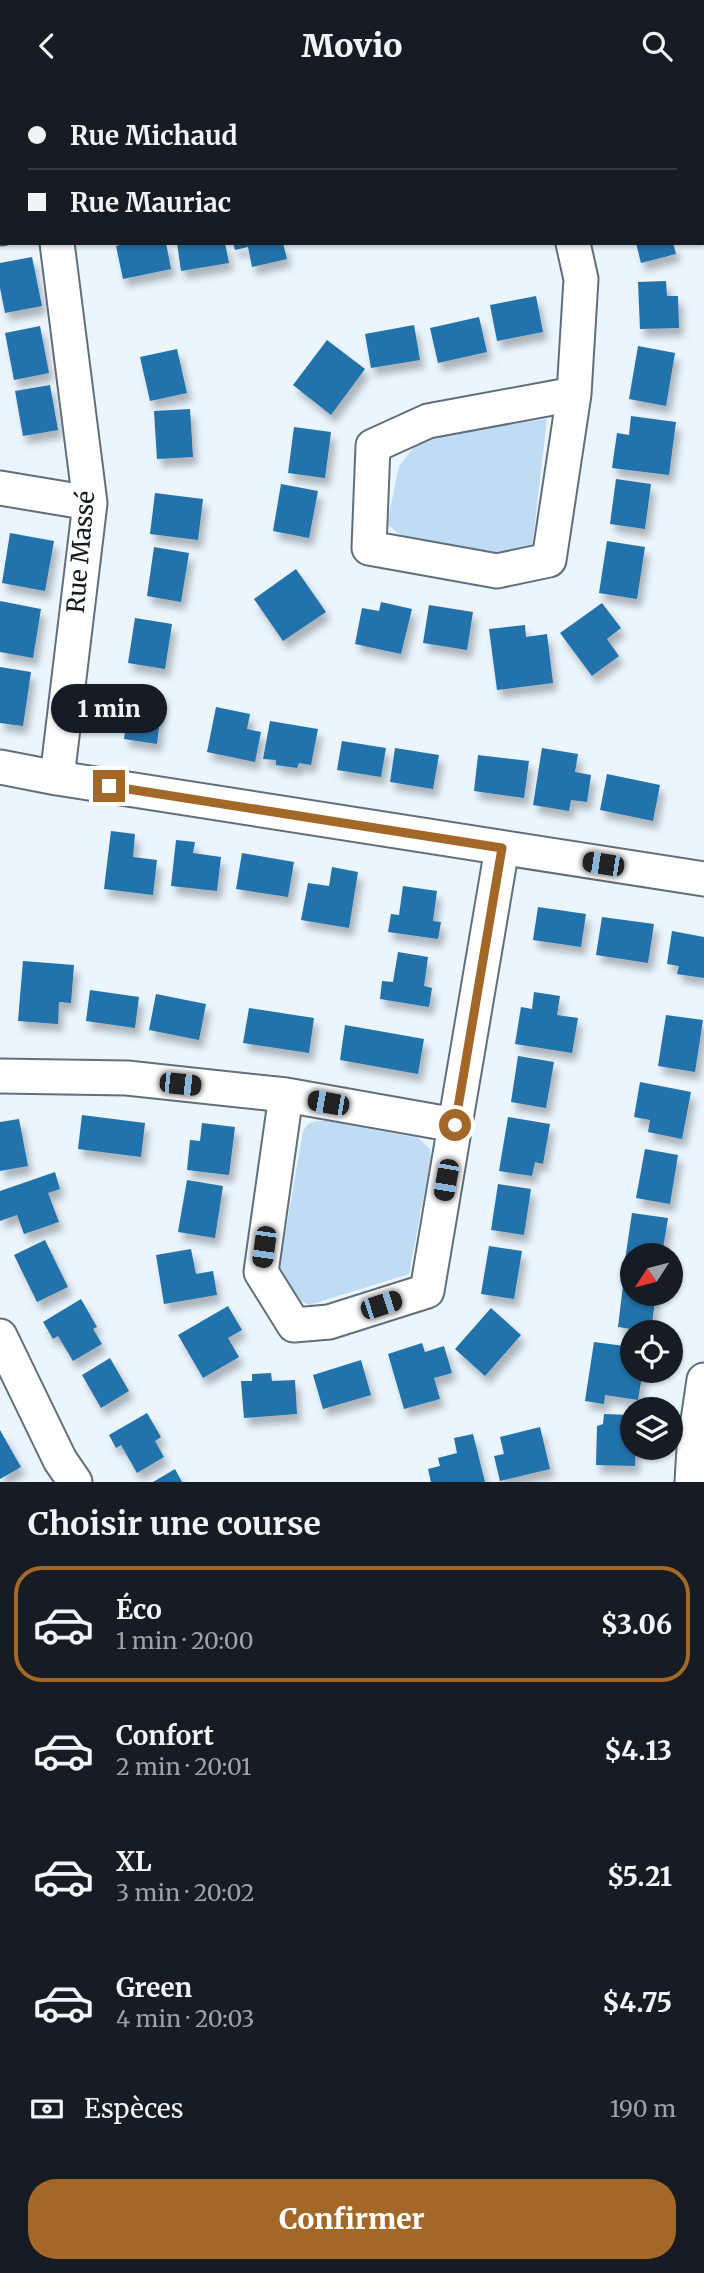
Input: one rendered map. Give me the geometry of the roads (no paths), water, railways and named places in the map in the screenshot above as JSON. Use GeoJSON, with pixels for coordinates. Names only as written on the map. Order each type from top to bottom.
{"type":"FeatureCollection","features":[{"type":"Feature","properties":{"kind":"street","name":"Rue Massé"},"geometry":{"type":"LineString","coordinates":[[57,245],[90,503],[57,778]]}},
{"type":"Feature","properties":{"kind":"street"},"geometry":{"type":"LineString","coordinates":[[573,245],[581,279],[574,394],[549,560],[497,571],[369,548],[373,446],[428,421],[574,394]]}},
{"type":"Feature","properties":{"kind":"street"},"geometry":{"type":"LineString","coordinates":[[0,488],[90,503]]}},
{"type":"Feature","properties":{"kind":"street"},"geometry":{"type":"LineString","coordinates":[[0,767],[704,879]]}},
{"type":"Feature","properties":{"kind":"street"},"geometry":{"type":"LineString","coordinates":[[286,1095],[261,1272],[294,1325],[329,1322],[427,1291],[502,848]]}},
{"type":"Feature","properties":{"kind":"street"},"geometry":{"type":"LineString","coordinates":[[0,1076],[127,1078],[286,1095],[455,1125]]}},
{"type":"Feature","properties":{"kind":"street"},"geometry":{"type":"LineString","coordinates":[[0,1336],[60,1460],[75,1482]]}},
{"type":"Feature","properties":{"kind":"street"},"geometry":{"type":"LineString","coordinates":[[692,1482],[704,1380]]}}]}
